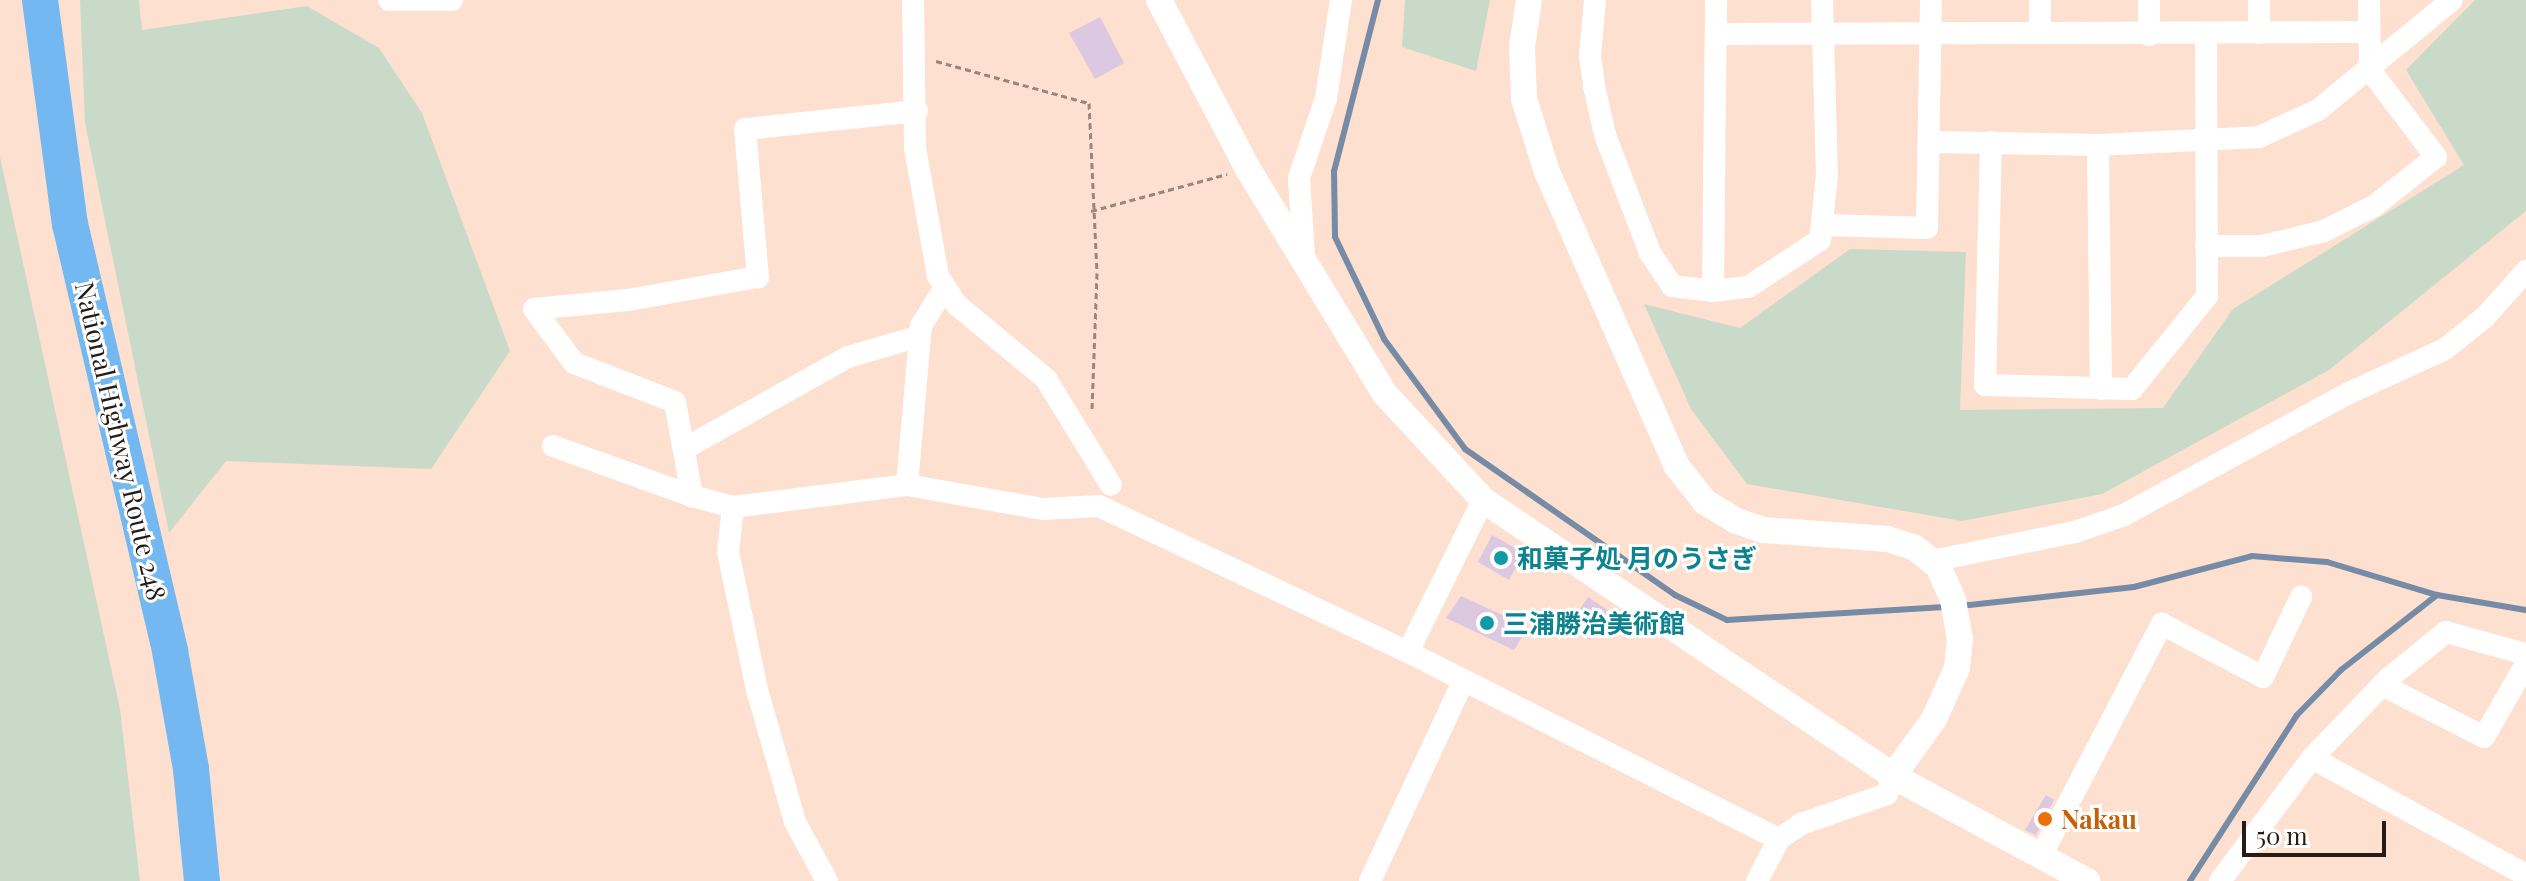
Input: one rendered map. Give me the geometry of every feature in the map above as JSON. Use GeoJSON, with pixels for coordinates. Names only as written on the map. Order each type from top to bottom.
{"type":"FeatureCollection","features":[{"type":"Feature","properties":{"kind":"highway","name":"National Highway Route 248"},"geometry":{"type":"LineString","coordinates":[[30,0],[58,224],[149,605],[192,878]]}},
{"type":"Feature","properties":{"kind":"highway","name":"National Highway Route 248"},"geometry":{"type":"LineString","coordinates":[[40,0],[70,224],[170,651],[191,769],[192,878]]}},
{"type":"Feature","properties":{"kind":"street"},"geometry":{"type":"LineString","coordinates":[[389,0],[452,0]]}},
{"type":"Feature","properties":{"kind":"street"},"geometry":{"type":"LineString","coordinates":[[913,0],[917,111],[915,148],[938,276],[957,305],[1046,379],[1111,485]]}},
{"type":"Feature","properties":{"kind":"street"},"geometry":{"type":"LineString","coordinates":[[1159,0],[1248,169],[1385,394],[1483,500],[1893,776],[2087,881]]}},
{"type":"Feature","properties":{"kind":"street"},"geometry":{"type":"LineString","coordinates":[[1304,257],[1299,178],[1326,98],[1341,0]]}},
{"type":"Feature","properties":{"kind":"street"},"geometry":{"type":"LineString","coordinates":[[1529,0],[1522,47],[1524,99],[1547,172],[1676,465],[1705,502],[1737,521],[1763,530],[1888,539],[1915,548],[1935,563],[1953,600],[1960,639],[1957,668],[1934,719],[1893,776],[1887,794],[1801,824],[1779,839],[1757,881]]}},
{"type":"Feature","properties":{"kind":"street"},"geometry":{"type":"LineString","coordinates":[[1595,0],[1590,56],[1594,86],[1605,135],[1650,253],[1672,286],[1713,291],[1748,287],[1820,240],[1825,225],[1822,0]]}},
{"type":"Feature","properties":{"kind":"street"},"geometry":{"type":"LineString","coordinates":[[1713,291],[1716,0]]}},
{"type":"Feature","properties":{"kind":"street"},"geometry":{"type":"LineString","coordinates":[[1825,225],[1927,228],[1931,0]]}},
{"type":"Feature","properties":{"kind":"street"},"geometry":{"type":"LineString","coordinates":[[2040,0],[2040,32]]}},
{"type":"Feature","properties":{"kind":"street"},"geometry":{"type":"LineString","coordinates":[[2149,0],[2149,35]]}},
{"type":"Feature","properties":{"kind":"street"},"geometry":{"type":"LineString","coordinates":[[2259,0],[2259,33]]}},
{"type":"Feature","properties":{"kind":"street"},"geometry":{"type":"LineString","coordinates":[[2206,246],[2262,246],[2324,231],[2374,206],[2436,157],[2370,70],[2369,0]]}},
{"type":"Feature","properties":{"kind":"street"},"geometry":{"type":"LineString","coordinates":[[1930,142],[2098,145],[2259,137],[2318,110],[2452,0]]}},
{"type":"Feature","properties":{"kind":"street"},"geometry":{"type":"LineString","coordinates":[[1716,34],[2369,32]]}},
{"type":"Feature","properties":{"kind":"street"},"geometry":{"type":"LineString","coordinates":[[1991,142],[1985,385],[2132,389],[2207,296],[2206,34]]}},
{"type":"Feature","properties":{"kind":"street"},"geometry":{"type":"LineString","coordinates":[[692,496],[675,402],[574,363],[534,309],[627,300],[758,277],[745,129],[917,111]]}},
{"type":"Feature","properties":{"kind":"street"},"geometry":{"type":"LineString","coordinates":[[2098,145],[2101,389]]}},
{"type":"Feature","properties":{"kind":"street"},"geometry":{"type":"LineString","coordinates":[[1935,563],[2075,532],[2124,515],[2349,393],[2445,349],[2485,317],[2526,271]]}},
{"type":"Feature","properties":{"kind":"street"},"geometry":{"type":"LineString","coordinates":[[907,485],[920,336],[945,287]]}},
{"type":"Feature","properties":{"kind":"street"},"geometry":{"type":"LineString","coordinates":[[684,449],[848,357],[920,336]]}},
{"type":"Feature","properties":{"kind":"street"},"geometry":{"type":"LineString","coordinates":[[553,446],[692,496],[733,507],[907,485],[1043,509],[1099,506],[1408,652],[1779,839]]}},
{"type":"Feature","properties":{"kind":"street"},"geometry":{"type":"LineString","coordinates":[[1408,652],[1483,500]]}},
{"type":"Feature","properties":{"kind":"street"},"geometry":{"type":"LineString","coordinates":[[733,507],[728,552],[753,676],[795,822],[827,881]]}},
{"type":"Feature","properties":{"kind":"street"},"geometry":{"type":"LineString","coordinates":[[2041,856],[2162,624],[2263,677],[2301,597]]}},
{"type":"Feature","properties":{"kind":"street"},"geometry":{"type":"LineString","coordinates":[[2220,881],[2312,758],[2382,685],[2446,632],[2526,654]]}},
{"type":"Feature","properties":{"kind":"street"},"geometry":{"type":"LineString","coordinates":[[2382,685],[2484,737],[2526,664]]}},
{"type":"Feature","properties":{"kind":"street"},"geometry":{"type":"LineString","coordinates":[[1370,881],[1463,682]]}},
{"type":"Feature","properties":{"kind":"street"},"geometry":{"type":"LineString","coordinates":[[2312,758],[2526,875]]}},
{"type":"Feature","properties":{"kind":"path"},"geometry":{"type":"LineString","coordinates":[[915,56],[1089,103],[1091,211],[1097,273],[1094,419]]}},
{"type":"Feature","properties":{"kind":"path"},"geometry":{"type":"LineString","coordinates":[[1091,211],[1248,169]]}},
{"type":"Feature","properties":{"kind":"green space"},"geometry":{"type":"Polygon","coordinates":[[[80,0],[139,0],[142,30],[307,6],[379,48],[422,113],[510,351],[431,469],[226,461],[169,533],[85,123],[80,0]]]}},
{"type":"Feature","properties":{"kind":"green space"},"geometry":{"type":"Polygon","coordinates":[[[1405,0],[1490,0],[1476,71],[1402,47],[1405,0]]]}},
{"type":"Feature","properties":{"kind":"green space"},"geometry":{"type":"Polygon","coordinates":[[[2475,0],[2526,0],[2526,211],[2329,370],[2102,494],[1962,521],[1747,484],[1691,409],[1644,304],[1740,328],[1850,249],[1966,252],[1960,410],[2163,408],[2233,309],[2464,165],[2406,70],[2475,0]]]}},
{"type":"Feature","properties":{"kind":"green space"},"geometry":{"type":"Polygon","coordinates":[[[0,157],[120,709],[140,881],[0,881],[0,157]]]}},
{"type":"Feature","properties":{"kind":"building"},"geometry":{"type":"Polygon","coordinates":[[[1100,17],[1124,63],[1095,79],[1069,33],[1100,17]]]}},
{"type":"Feature","properties":{"kind":"building","name":"和菓子処 月のうさぎ"},"geometry":{"type":"Polygon","coordinates":[[[1492,535],[1524,553],[1509,580],[1478,562],[1492,535]]]}},
{"type":"Feature","properties":{"kind":"building","name":"三浦勝治美術館"},"geometry":{"type":"Polygon","coordinates":[[[1461,596],[1528,627],[1514,650],[1446,618],[1461,596]]]}},
{"type":"Feature","properties":{"kind":"building"},"geometry":{"type":"Polygon","coordinates":[[[1588,597],[1609,611],[1590,640],[1568,627],[1588,597]]]}},
{"type":"Feature","properties":{"kind":"building"},"geometry":{"type":"Polygon","coordinates":[[[2046,795],[2054,800],[2036,835],[2025,830],[2046,795]]]}},
{"type":"Feature","properties":{"kind":"waterway"},"geometry":{"type":"LineString","coordinates":[[1378,0],[1334,171],[1335,237],[1384,339],[1465,449],[1675,595],[1727,620],[1949,607]]}},
{"type":"Feature","properties":{"kind":"waterway"},"geometry":{"type":"LineString","coordinates":[[1960,606],[2134,587],[2252,556],[2327,562],[2437,595],[2526,610]]}},
{"type":"Feature","properties":{"kind":"waterway"},"geometry":{"type":"LineString","coordinates":[[2190,881],[2297,715],[2341,670],[2437,595]]}},
{"type":"Feature","properties":{"kind":"place","name":"和菓子処 月のうさぎ"},"geometry":{"type":"Point","coordinates":[1501,558]}},
{"type":"Feature","properties":{"kind":"place","name":"三浦勝治美術館"},"geometry":{"type":"Point","coordinates":[1487,623]}},
{"type":"Feature","properties":{"kind":"place","name":"Nakau"},"geometry":{"type":"Point","coordinates":[2045,819]}}]}
